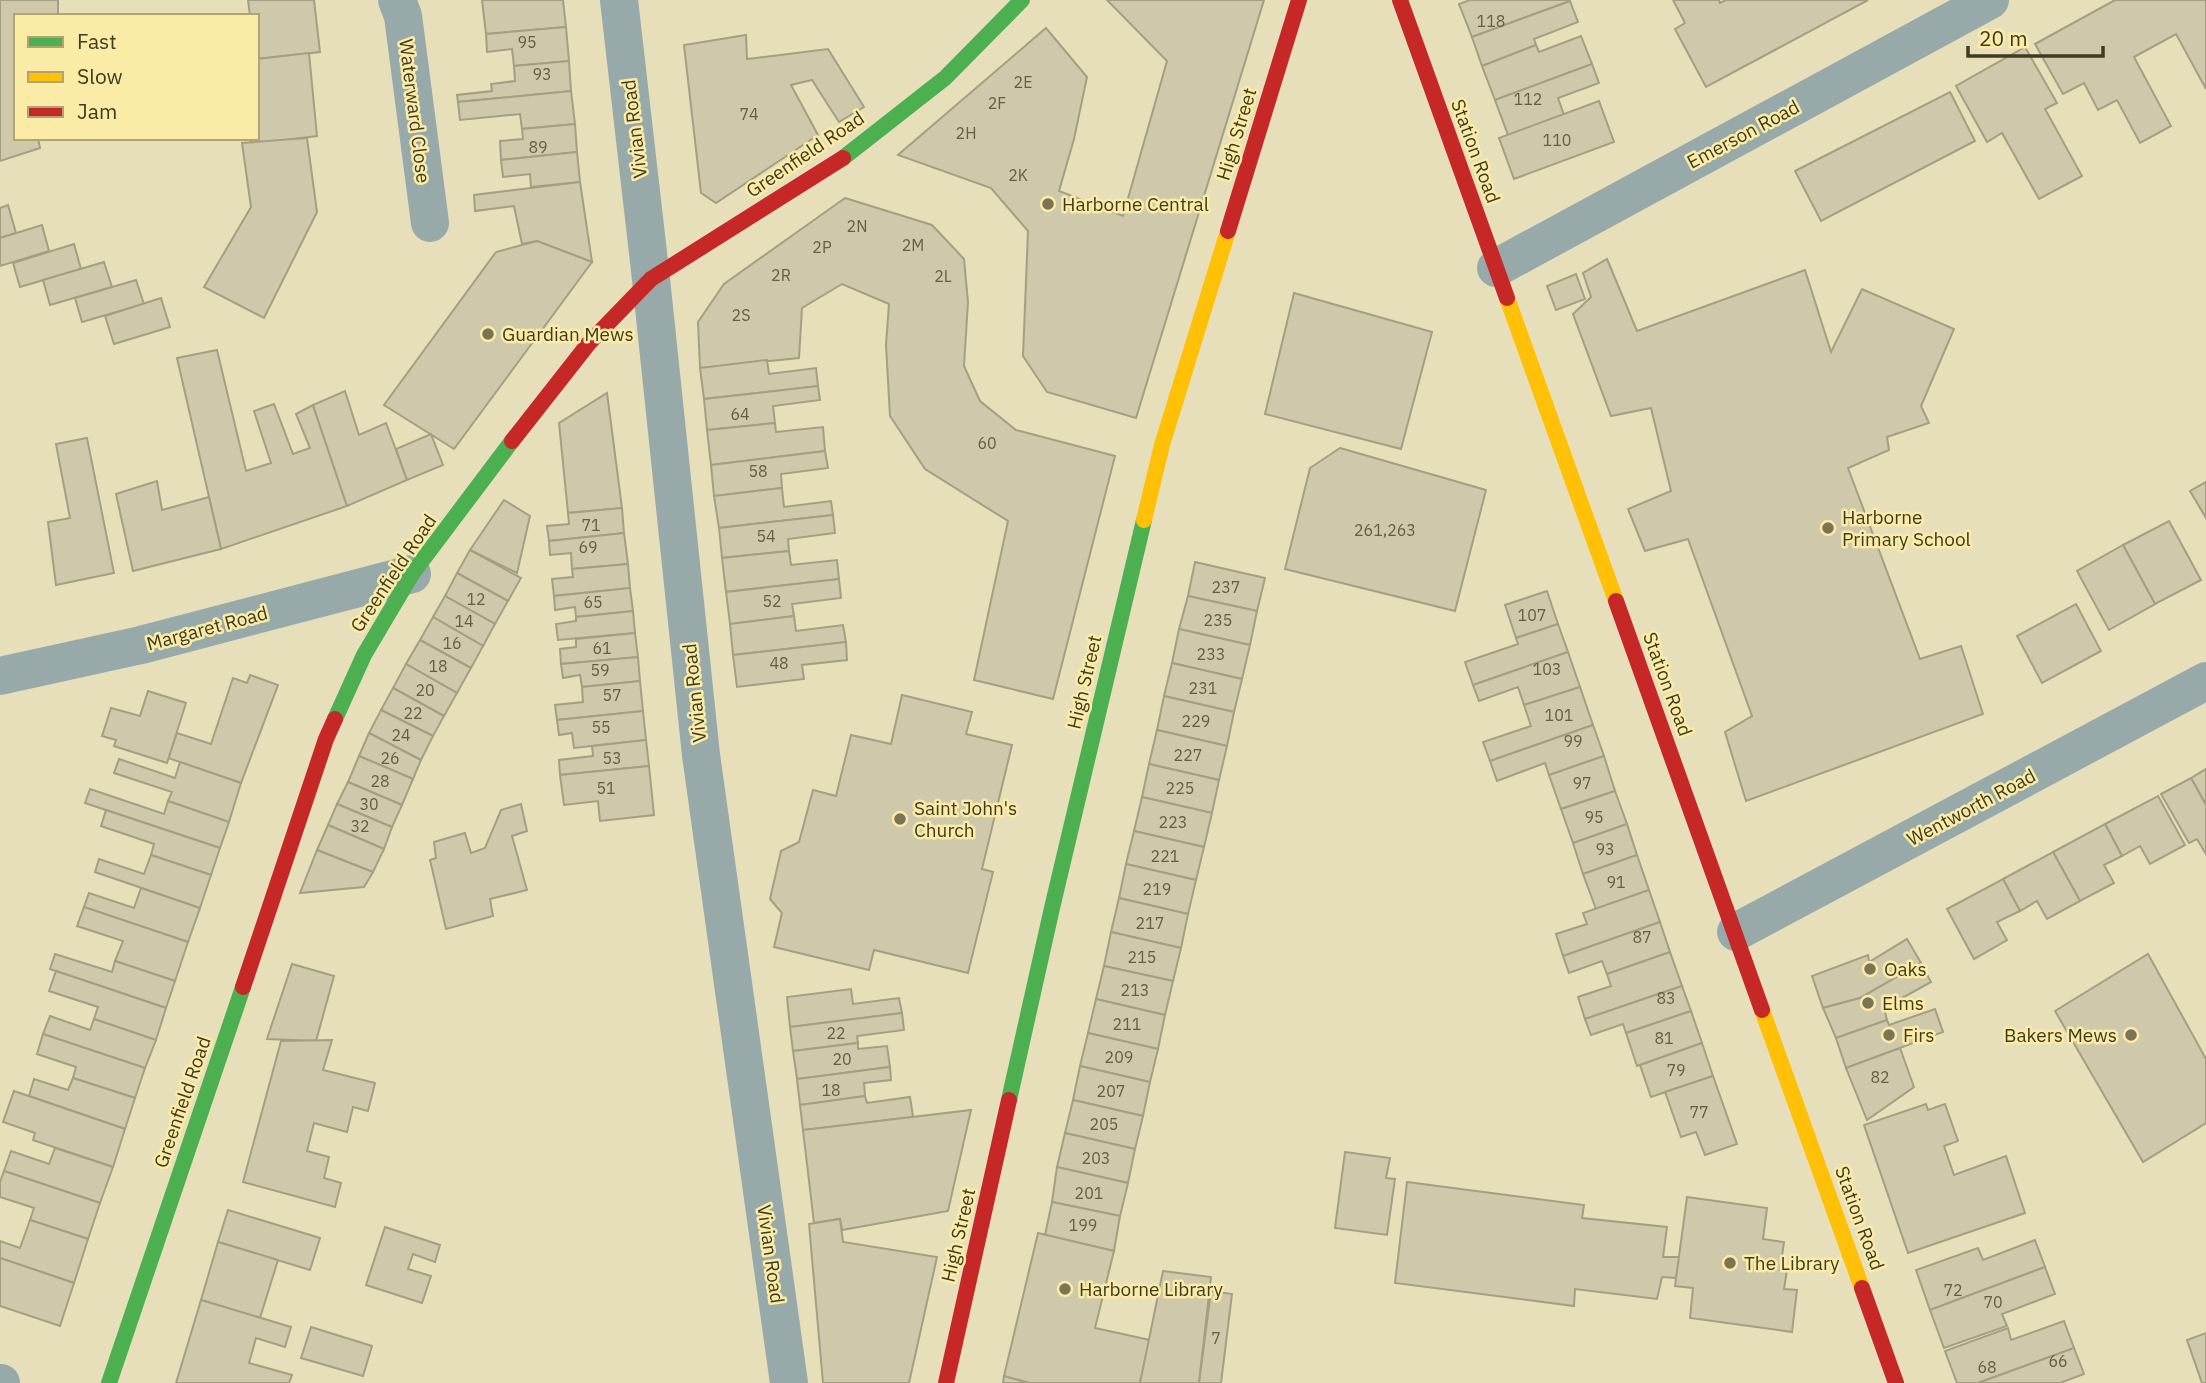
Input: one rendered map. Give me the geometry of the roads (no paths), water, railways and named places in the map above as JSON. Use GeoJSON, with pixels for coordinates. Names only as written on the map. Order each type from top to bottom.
{"type":"FeatureCollection","features":[{"type":"Feature","properties":{"kind":"street","name":"Waterward Close"},"geometry":{"type":"LineString","coordinates":[[397,0],[403,16],[430,223]]}},
{"type":"Feature","properties":{"kind":"street","name":"Vivian Road"},"geometry":{"type":"LineString","coordinates":[[619,0],[652,279],[701,755],[789,1383]]}},
{"type":"Feature","properties":{"kind":"street","name":"Greenfield Road"},"geometry":{"type":"LineString","coordinates":[[109,1383],[326,739],[364,655],[412,575],[557,381],[589,343],[652,279],[838,162],[944,78],[1022,0]]}},
{"type":"Feature","properties":{"kind":"street","name":"High Street"},"geometry":{"type":"LineString","coordinates":[[946,1383],[1052,908],[1162,445],[1300,0]]}},
{"type":"Feature","properties":{"kind":"street","name":"Station Road"},"geometry":{"type":"LineString","coordinates":[[1401,0],[1896,1383]]}},
{"type":"Feature","properties":{"kind":"street","name":"Emerson Road"},"geometry":{"type":"LineString","coordinates":[[1496,268],[1990,0]]}},
{"type":"Feature","properties":{"kind":"street","name":"Margaret Road"},"geometry":{"type":"LineString","coordinates":[[0,676],[141,645],[412,575]]}},
{"type":"Feature","properties":{"kind":"street","name":"Wentworth Road"},"geometry":{"type":"LineString","coordinates":[[1736,932],[2206,681]]}},
{"type":"Feature","properties":{"kind":"place","name":"Harborne Central"},"geometry":{"type":"Point","coordinates":[1048,204]}},
{"type":"Feature","properties":{"kind":"place","name":"Guardian Mews"},"geometry":{"type":"Point","coordinates":[488,334]}},
{"type":"Feature","properties":{"kind":"place","name":"Harborne Primary School"},"geometry":{"type":"Point","coordinates":[1828,528]}},
{"type":"Feature","properties":{"kind":"place","name":"Saint John's Church"},"geometry":{"type":"Point","coordinates":[900,819]}},
{"type":"Feature","properties":{"kind":"place","name":"Oaks"},"geometry":{"type":"Point","coordinates":[1870,969]}},
{"type":"Feature","properties":{"kind":"place","name":"Elms"},"geometry":{"type":"Point","coordinates":[1868,1003]}},
{"type":"Feature","properties":{"kind":"place","name":"Firs"},"geometry":{"type":"Point","coordinates":[1889,1035]}},
{"type":"Feature","properties":{"kind":"place","name":"Bakers Mews"},"geometry":{"type":"Point","coordinates":[2131,1035]}},
{"type":"Feature","properties":{"kind":"place","name":"The Library"},"geometry":{"type":"Point","coordinates":[1730,1263]}},
{"type":"Feature","properties":{"kind":"place","name":"Harborne Library"},"geometry":{"type":"Point","coordinates":[1065,1289]}}]}
